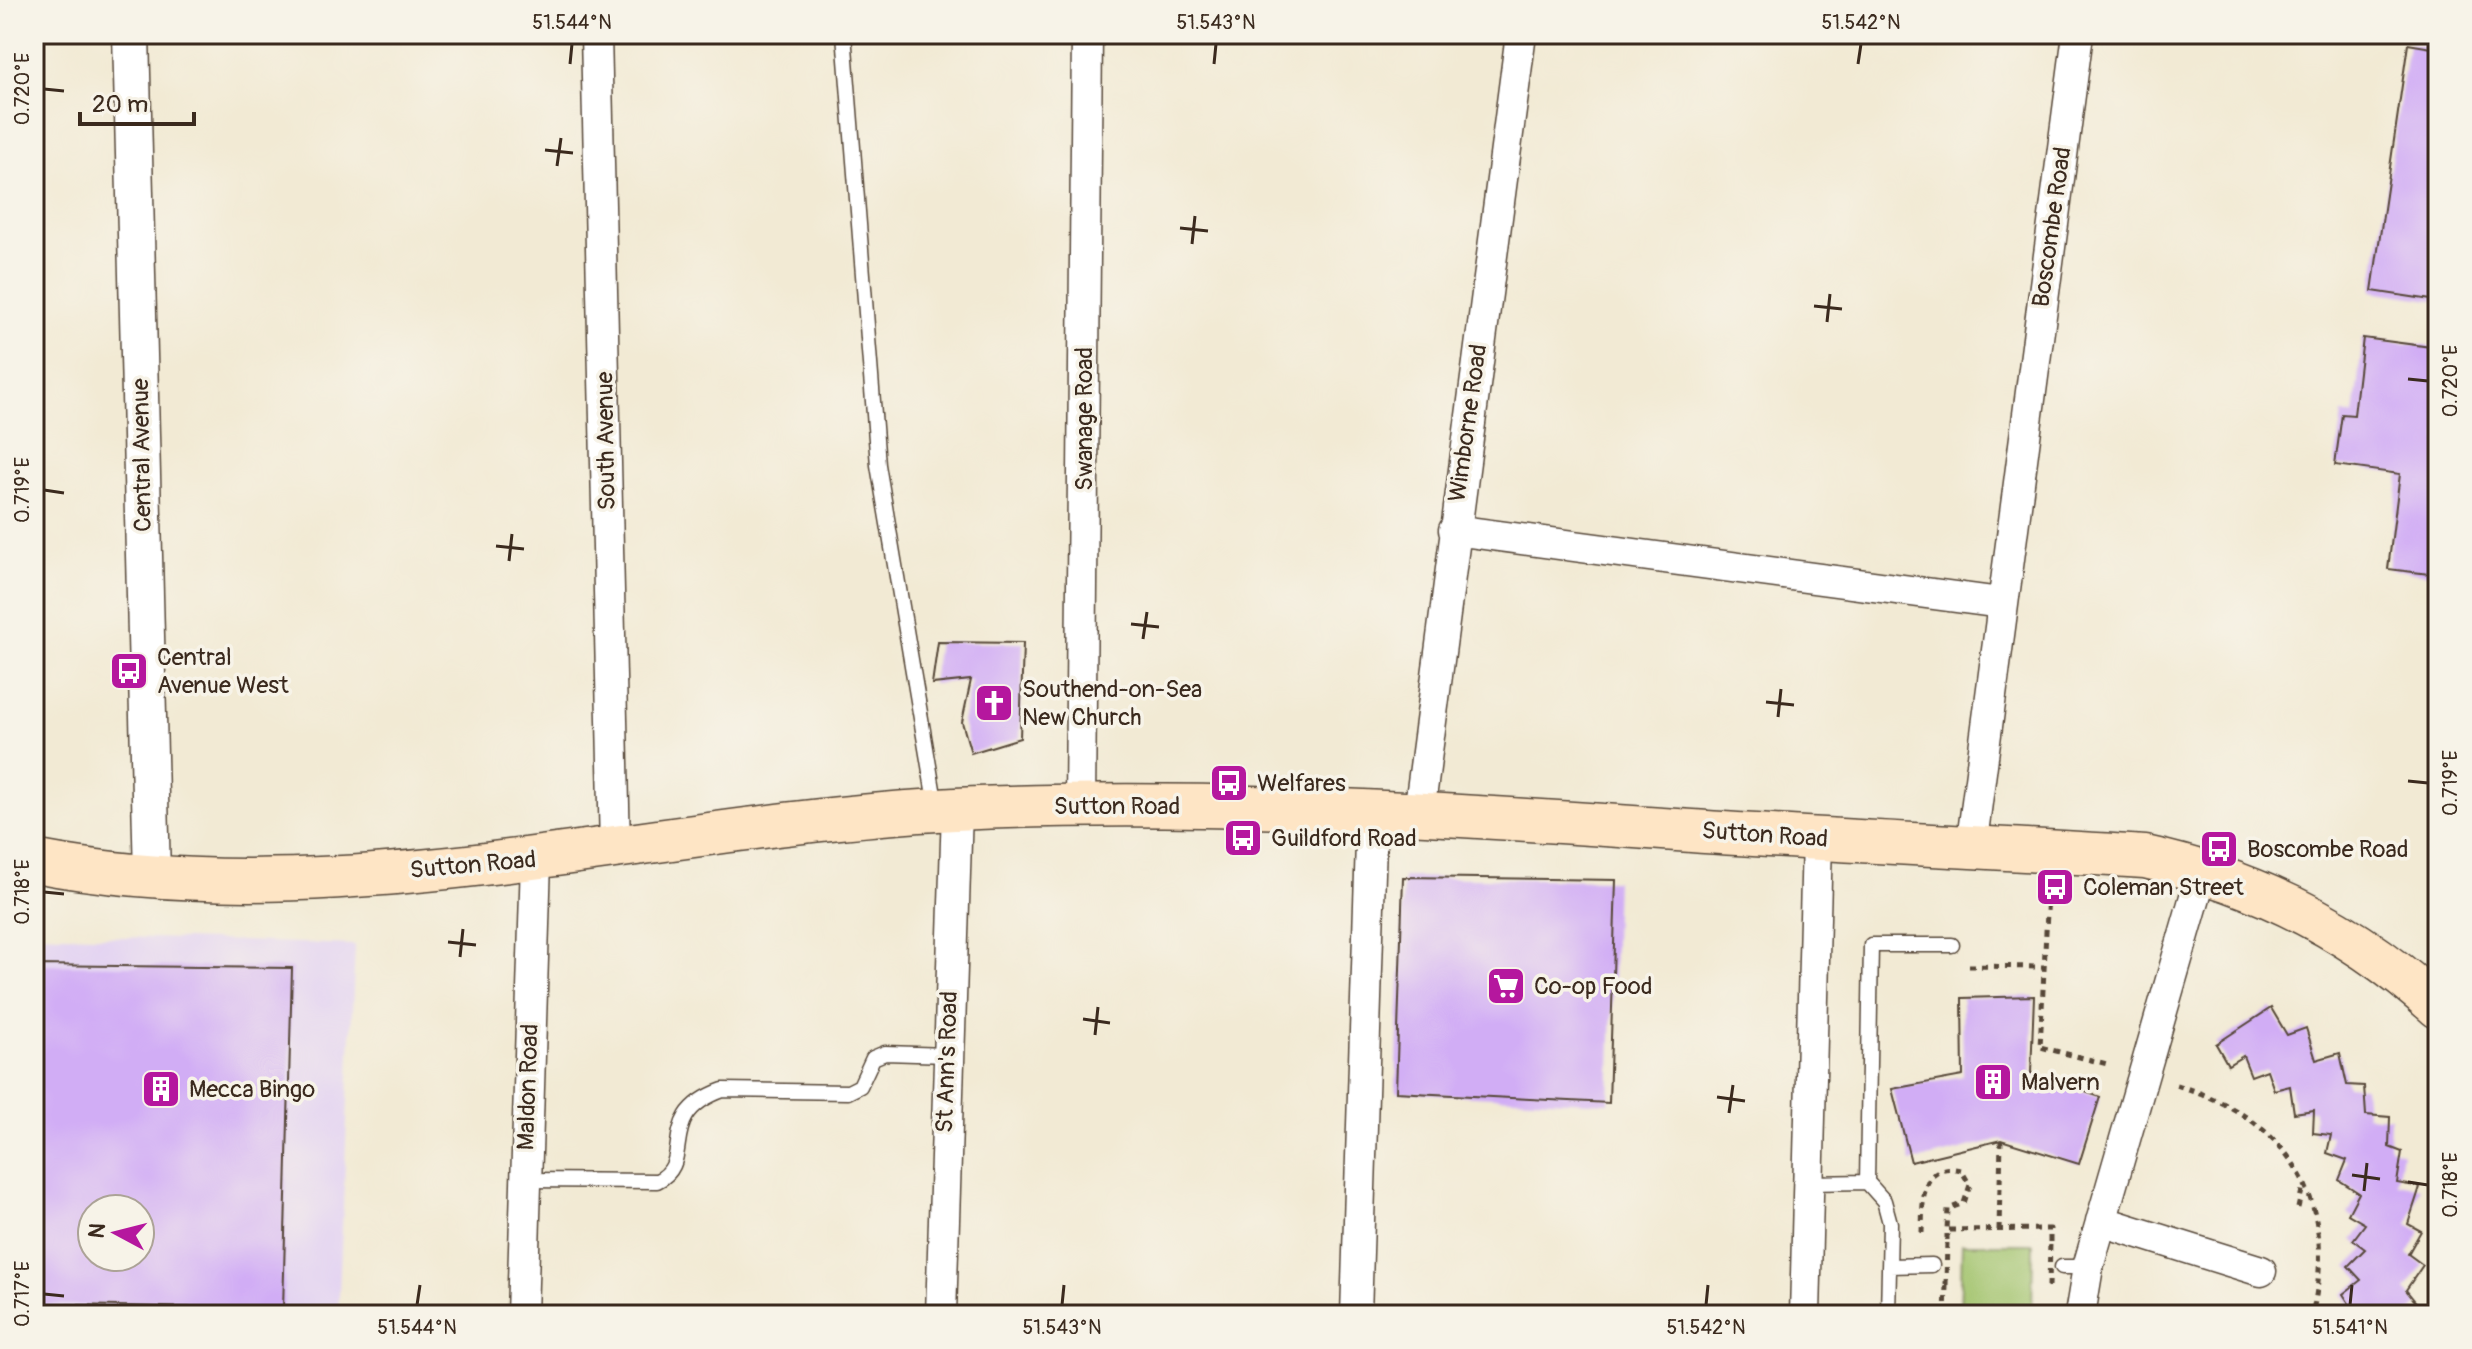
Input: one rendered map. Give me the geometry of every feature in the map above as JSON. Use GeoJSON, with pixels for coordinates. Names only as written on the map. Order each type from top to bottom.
{"type":"FeatureCollection","features":[{"type":"Feature","properties":{"kind":"main road","name":"Sutton Road"},"geometry":{"type":"LineString","coordinates":[[34,861],[152,876],[348,876],[536,860],[947,810],[1080,805],[1372,810],[2145,857],[2203,869],[2286,902],[2355,941],[2438,1007]]}},
{"type":"Feature","properties":{"kind":"street","name":"Central Avenue"},"geometry":{"type":"LineString","coordinates":[[131,34],[152,876]]}},
{"type":"Feature","properties":{"kind":"street","name":"South Avenue"},"geometry":{"type":"LineString","coordinates":[[596,34],[615,848]]}},
{"type":"Feature","properties":{"kind":"street","name":"Swanage Road"},"geometry":{"type":"LineString","coordinates":[[1080,805],[1087,34]]}},
{"type":"Feature","properties":{"kind":"street","name":"Wimborne Road"},"geometry":{"type":"LineString","coordinates":[[1419,813],[1521,34]]}},
{"type":"Feature","properties":{"kind":"street","name":"Boscombe Road"},"geometry":{"type":"LineString","coordinates":[[1971,848],[2078,34]]}},
{"type":"Feature","properties":{"kind":"street"},"geometry":{"type":"LineString","coordinates":[[1454,530],[2001,603]]}},
{"type":"Feature","properties":{"kind":"street","name":"St Ann's Road"},"geometry":{"type":"LineString","coordinates":[[941,1315],[947,1055],[947,810]]}},
{"type":"Feature","properties":{"kind":"street"},"geometry":{"type":"LineString","coordinates":[[1356,1315],[1372,810]]}},
{"type":"Feature","properties":{"kind":"street"},"geometry":{"type":"LineString","coordinates":[[1805,1315],[1817,839]]}},
{"type":"Feature","properties":{"kind":"street","name":"Maldon Road"},"geometry":{"type":"LineString","coordinates":[[522,1315],[536,860]]}},
{"type":"Feature","properties":{"kind":"street"},"geometry":{"type":"LineString","coordinates":[[2080,1315],[2075,1267],[2101,1221],[2203,869]]}},
{"type":"Feature","properties":{"kind":"street"},"geometry":{"type":"LineString","coordinates":[[2101,1221],[2261,1271]]}},
{"type":"Feature","properties":{"kind":"lane"},"geometry":{"type":"LineString","coordinates":[[844,34],[878,465],[947,810]]}},
{"type":"Feature","properties":{"kind":"lane"},"geometry":{"type":"LineString","coordinates":[[1888,1315],[1890,1223],[1884,1201],[1867,1182],[1871,945],[1952,945]]}},
{"type":"Feature","properties":{"kind":"lane"},"geometry":{"type":"LineString","coordinates":[[525,1180],[657,1181],[669,1175],[675,1163],[682,1121],[690,1108],[706,1097],[723,1090],[848,1092],[860,1086],[873,1058],[885,1053],[947,1055]]}},
{"type":"Feature","properties":{"kind":"lane"},"geometry":{"type":"LineString","coordinates":[[1808,1183],[1867,1182]]}},
{"type":"Feature","properties":{"kind":"lane"},"geometry":{"type":"LineString","coordinates":[[1889,1266],[1932,1265]]}},
{"type":"Feature","properties":{"kind":"path"},"geometry":{"type":"LineString","coordinates":[[2048,893],[2040,1047],[2120,1068]]}},
{"type":"Feature","properties":{"kind":"path"},"geometry":{"type":"LineString","coordinates":[[1960,966],[2044,967]]}},
{"type":"Feature","properties":{"kind":"path"},"geometry":{"type":"LineString","coordinates":[[2164,1082],[2213,1096],[2242,1111],[2269,1133],[2291,1159],[2320,1237],[2321,1265],[2312,1315]]}},
{"type":"Feature","properties":{"kind":"path"},"geometry":{"type":"LineString","coordinates":[[2431,1127],[2438,1149]]}},
{"type":"Feature","properties":{"kind":"path"},"geometry":{"type":"LineString","coordinates":[[1999,1230],[2001,1140]]}},
{"type":"Feature","properties":{"kind":"path"},"geometry":{"type":"LineString","coordinates":[[1922,1233],[1924,1188],[1929,1176],[1939,1169],[1950,1167],[1961,1170],[1970,1185],[1964,1203],[1948,1209],[1945,1315]]}},
{"type":"Feature","properties":{"kind":"path"},"geometry":{"type":"LineString","coordinates":[[2298,1208],[2303,1186]]}},
{"type":"Feature","properties":{"kind":"path"},"geometry":{"type":"LineString","coordinates":[[1947,1230],[2050,1229],[2049,1287]]}},
{"type":"Feature","properties":{"kind":"shaded area","name":"Mecca Bingo"},"geometry":{"type":"Polygon","coordinates":[[[34,934],[355,945],[338,1315],[34,1315],[34,934]]]}},
{"type":"Feature","properties":{"kind":"green space"},"geometry":{"type":"Polygon","coordinates":[[[1962,1244],[2033,1244],[2032,1315],[1960,1315],[1962,1244]]]}},
{"type":"Feature","properties":{"kind":"building"},"geometry":{"type":"Polygon","coordinates":[[[2408,44],[2438,49],[2438,301],[2372,291],[2408,44]]]}},
{"type":"Feature","properties":{"kind":"building"},"geometry":{"type":"Polygon","coordinates":[[[2363,338],[2438,348],[2438,575],[2388,569],[2400,474],[2335,465],[2342,414],[2354,415],[2363,338]]]}},
{"type":"Feature","properties":{"kind":"building","name":"Southend-on-Sea New Church"},"geometry":{"type":"Polygon","coordinates":[[[938,642],[1023,643],[1020,738],[971,753],[962,722],[971,680],[932,684],[938,642]]]}},
{"type":"Feature","properties":{"kind":"building","name":"Co-op Food"},"geometry":{"type":"Polygon","coordinates":[[[1403,877],[1616,880],[1609,1103],[1396,1092],[1403,877]]]}},
{"type":"Feature","properties":{"kind":"building","name":"Mecca Bingo"},"geometry":{"type":"Polygon","coordinates":[[[34,965],[292,968],[283,1310],[34,1304],[34,965]]]}},
{"type":"Feature","properties":{"kind":"building","name":"Malvern"},"geometry":{"type":"Polygon","coordinates":[[[2034,996],[2031,1073],[2100,1097],[2079,1164],[2001,1140],[1911,1162],[1892,1089],[1963,1076],[1962,998],[2034,996]]]}},
{"type":"Feature","properties":{"kind":"building"},"geometry":{"type":"Polygon","coordinates":[[[2271,1008],[2287,1035],[2306,1028],[2316,1060],[2340,1053],[2347,1085],[2364,1086],[2366,1115],[2390,1117],[2389,1147],[2402,1152],[2397,1183],[2420,1187],[2408,1224],[2421,1231],[2408,1254],[2423,1265],[2406,1290],[2418,1305],[2408,1315],[2350,1315],[2354,1311],[2343,1294],[2361,1280],[2348,1266],[2365,1249],[2353,1240],[2365,1224],[2348,1214],[2359,1193],[2339,1180],[2347,1160],[2327,1153],[2331,1135],[2313,1133],[2314,1110],[2294,1113],[2290,1086],[2274,1090],[2267,1070],[2251,1076],[2243,1056],[2228,1065],[2216,1044],[2271,1008]]]}},
{"type":"Feature","properties":{"kind":"place","name":"Central Avenue West"},"geometry":{"type":"Point","coordinates":[129,671]}},
{"type":"Feature","properties":{"kind":"place","name":"Southend-on-Sea New Church"},"geometry":{"type":"Point","coordinates":[994,703]}},
{"type":"Feature","properties":{"kind":"place","name":"Welfares"},"geometry":{"type":"Point","coordinates":[1229,783]}},
{"type":"Feature","properties":{"kind":"place","name":"Guildford Road"},"geometry":{"type":"Point","coordinates":[1243,838]}},
{"type":"Feature","properties":{"kind":"place","name":"Boscombe Road"},"geometry":{"type":"Point","coordinates":[2219,849]}},
{"type":"Feature","properties":{"kind":"place","name":"Coleman Street"},"geometry":{"type":"Point","coordinates":[2055,887]}},
{"type":"Feature","properties":{"kind":"place","name":"Co-op Food"},"geometry":{"type":"Point","coordinates":[1506,986]}},
{"type":"Feature","properties":{"kind":"place","name":"Malvern"},"geometry":{"type":"Point","coordinates":[1993,1082]}},
{"type":"Feature","properties":{"kind":"place","name":"Mecca Bingo"},"geometry":{"type":"Point","coordinates":[161,1089]}}]}
